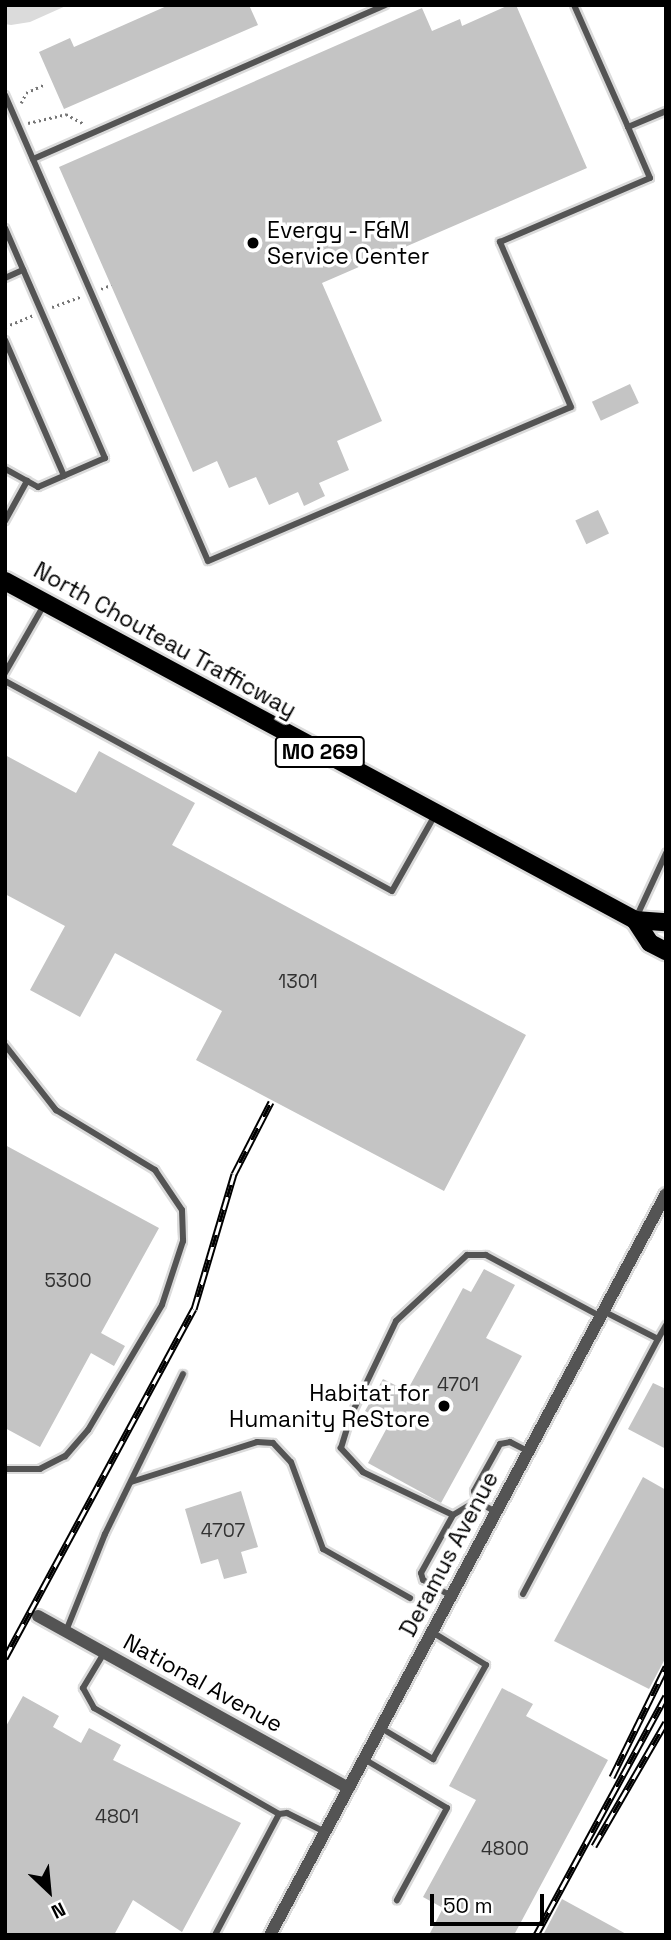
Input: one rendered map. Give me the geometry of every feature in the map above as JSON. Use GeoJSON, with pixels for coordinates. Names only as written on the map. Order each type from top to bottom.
{"type":"FeatureCollection","features":[{"type":"Feature","properties":{"kind":"main road","name":"North Chouteau Trafficway"},"geometry":{"type":"LineString","coordinates":[[5,581],[435,815],[635,920],[666,922]]}},
{"type":"Feature","properties":{"kind":"main road","name":"North Chouteau Trafficway"},"geometry":{"type":"LineString","coordinates":[[635,920],[650,943],[666,951]]}},
{"type":"Feature","properties":{"kind":"street","name":"Deramus Avenue"},"geometry":{"type":"LineString","coordinates":[[270,1935],[666,1194]]}},
{"type":"Feature","properties":{"kind":"street","name":"National Avenue"},"geometry":{"type":"LineString","coordinates":[[38,1616],[348,1788]]}},
{"type":"Feature","properties":{"kind":"lane"},"geometry":{"type":"LineString","coordinates":[[33,159],[385,5]]}},
{"type":"Feature","properties":{"kind":"lane"},"geometry":{"type":"LineString","coordinates":[[5,95],[208,561],[571,407],[500,242],[650,177],[573,5]]}},
{"type":"Feature","properties":{"kind":"lane"},"geometry":{"type":"LineString","coordinates":[[628,128],[666,111]]}},
{"type":"Feature","properties":{"kind":"lane"},"geometry":{"type":"LineString","coordinates":[[5,228],[105,458],[38,487],[5,469]]}},
{"type":"Feature","properties":{"kind":"lane"},"geometry":{"type":"LineString","coordinates":[[5,278],[23,270]]}},
{"type":"Feature","properties":{"kind":"lane"},"geometry":{"type":"LineString","coordinates":[[5,340],[64,476]]}},
{"type":"Feature","properties":{"kind":"lane"},"geometry":{"type":"LineString","coordinates":[[5,521],[27,481]]}},
{"type":"Feature","properties":{"kind":"lane"},"geometry":{"type":"LineString","coordinates":[[5,673],[45,603]]}},
{"type":"Feature","properties":{"kind":"lane"},"geometry":{"type":"LineString","coordinates":[[5,681],[392,891],[435,815]]}},
{"type":"Feature","properties":{"kind":"lane"},"geometry":{"type":"LineString","coordinates":[[635,920],[666,853]]}},
{"type":"Feature","properties":{"kind":"lane"},"geometry":{"type":"LineString","coordinates":[[5,1045],[56,1110],[155,1170],[182,1210],[183,1241],[162,1305],[88,1430],[65,1455],[40,1469],[5,1469]]}},
{"type":"Feature","properties":{"kind":"lane"},"geometry":{"type":"LineString","coordinates":[[453,1515],[362,1472],[341,1448],[352,1413],[396,1321],[467,1255],[486,1255],[602,1314],[658,1339]]}},
{"type":"Feature","properties":{"kind":"lane"},"geometry":{"type":"LineString","coordinates":[[523,1594],[666,1325]]}},
{"type":"Feature","properties":{"kind":"lane"},"geometry":{"type":"LineString","coordinates":[[66,1631],[131,1482],[183,1374]]}},
{"type":"Feature","properties":{"kind":"lane"},"geometry":{"type":"LineString","coordinates":[[131,1482],[257,1442],[272,1443],[291,1462],[323,1549],[410,1598]]}},
{"type":"Feature","properties":{"kind":"lane"},"geometry":{"type":"LineString","coordinates":[[496,1512],[476,1501],[474,1491],[500,1444],[510,1442],[528,1451]]}},
{"type":"Feature","properties":{"kind":"lane"},"geometry":{"type":"LineString","coordinates":[[451,1596],[423,1580],[421,1573],[453,1515],[476,1501]]}},
{"type":"Feature","properties":{"kind":"lane"},"geometry":{"type":"LineString","coordinates":[[380,1728],[433,1759],[486,1665],[432,1632]]}},
{"type":"Feature","properties":{"kind":"lane"},"geometry":{"type":"LineString","coordinates":[[104,1653],[83,1688],[94,1708],[279,1814],[288,1813],[325,1832]]}},
{"type":"Feature","properties":{"kind":"lane"},"geometry":{"type":"LineString","coordinates":[[364,1759],[447,1808],[397,1900]]}},
{"type":"Feature","properties":{"kind":"lane"},"geometry":{"type":"LineString","coordinates":[[215,1935],[279,1814]]}},
{"type":"Feature","properties":{"kind":"path"},"geometry":{"type":"LineString","coordinates":[[19,126],[66,114],[96,131]]}},
{"type":"Feature","properties":{"kind":"path"},"geometry":{"type":"LineString","coordinates":[[5,327],[111,285]]}},
{"type":"Feature","properties":{"kind":"shaded area"},"geometry":{"type":"Polygon","coordinates":[[[5,5],[68,5],[30,22],[11,25],[5,24],[5,5]]]}},
{"type":"Feature","properties":{"kind":"building"},"geometry":{"type":"Polygon","coordinates":[[[169,5],[249,5],[258,25],[64,109],[39,52],[70,38],[74,47],[169,5]]]}},
{"type":"Feature","properties":{"kind":"building","name":"Evergy - F&M Service Center"},"geometry":{"type":"Polygon","coordinates":[[[509,5],[516,5],[587,168],[322,283],[382,421],[337,441],[349,470],[319,483],[325,496],[304,506],[298,492],[269,505],[256,477],[229,488],[217,461],[193,472],[59,167],[422,8],[432,31],[460,19],[462,26],[509,5]]]}},
{"type":"Feature","properties":{"kind":"building"},"geometry":{"type":"Polygon","coordinates":[[[630,384],[639,403],[601,421],[592,402],[630,384]]]}},
{"type":"Feature","properties":{"kind":"building"},"geometry":{"type":"Polygon","coordinates":[[[598,510],[609,534],[586,544],[575,521],[598,510]]]}},
{"type":"Feature","properties":{"kind":"building"},"geometry":{"type":"Polygon","coordinates":[[[99,751],[195,803],[172,845],[526,1035],[444,1191],[196,1060],[222,1011],[115,953],[80,1017],[30,990],[65,926],[5,894],[5,755],[76,793],[99,751]]]}},
{"type":"Feature","properties":{"kind":"building"},"geometry":{"type":"Polygon","coordinates":[[[5,1145],[159,1228],[101,1333],[125,1346],[114,1366],[91,1353],[40,1447],[5,1428],[5,1145]]]}},
{"type":"Feature","properties":{"kind":"building"},"geometry":{"type":"Polygon","coordinates":[[[484,1269],[515,1285],[486,1338],[522,1356],[441,1503],[368,1463],[389,1424],[365,1411],[383,1379],[407,1391],[463,1288],[471,1292],[484,1269]]]}},
{"type":"Feature","properties":{"kind":"building"},"geometry":{"type":"Polygon","coordinates":[[[653,1383],[666,1389],[666,1449],[628,1429],[653,1383]]]}},
{"type":"Feature","properties":{"kind":"building"},"geometry":{"type":"Polygon","coordinates":[[[643,1477],[666,1490],[666,1657],[649,1689],[554,1641],[643,1477]]]}},
{"type":"Feature","properties":{"kind":"building"},"geometry":{"type":"Polygon","coordinates":[[[241,1491],[258,1547],[241,1552],[247,1573],[224,1579],[218,1559],[201,1564],[185,1509],[241,1491]]]}},
{"type":"Feature","properties":{"kind":"building"},"geometry":{"type":"Polygon","coordinates":[[[502,1688],[533,1704],[526,1716],[608,1760],[514,1935],[429,1935],[443,1908],[423,1897],[476,1800],[449,1786],[502,1688]]]}},
{"type":"Feature","properties":{"kind":"building"},"geometry":{"type":"Polygon","coordinates":[[[23,1696],[59,1716],[53,1727],[81,1743],[89,1728],[121,1745],[113,1760],[241,1823],[182,1932],[133,1900],[114,1935],[5,1935],[5,1728],[23,1696]]]}},
{"type":"Feature","properties":{"kind":"building"},"geometry":{"type":"Polygon","coordinates":[[[562,1899],[628,1935],[543,1935],[562,1899]]]}},
{"type":"Feature","properties":{"kind":"railway"},"geometry":{"type":"LineString","coordinates":[[5,1658],[194,1309],[234,1174],[271,1102]]}},
{"type":"Feature","properties":{"kind":"railway"},"geometry":{"type":"LineString","coordinates":[[612,1777],[666,1667]]}},
{"type":"Feature","properties":{"kind":"railway"},"geometry":{"type":"LineString","coordinates":[[536,1935],[666,1696]]}},
{"type":"Feature","properties":{"kind":"railway"},"geometry":{"type":"LineString","coordinates":[[594,1846],[666,1722]]}},
{"type":"Feature","properties":{"kind":"place","name":"Evergy - F&M Service Center"},"geometry":{"type":"Point","coordinates":[253,243]}},
{"type":"Feature","properties":{"kind":"place","name":"Habitat for Humanity ReStore"},"geometry":{"type":"Point","coordinates":[444,1406]}}]}
